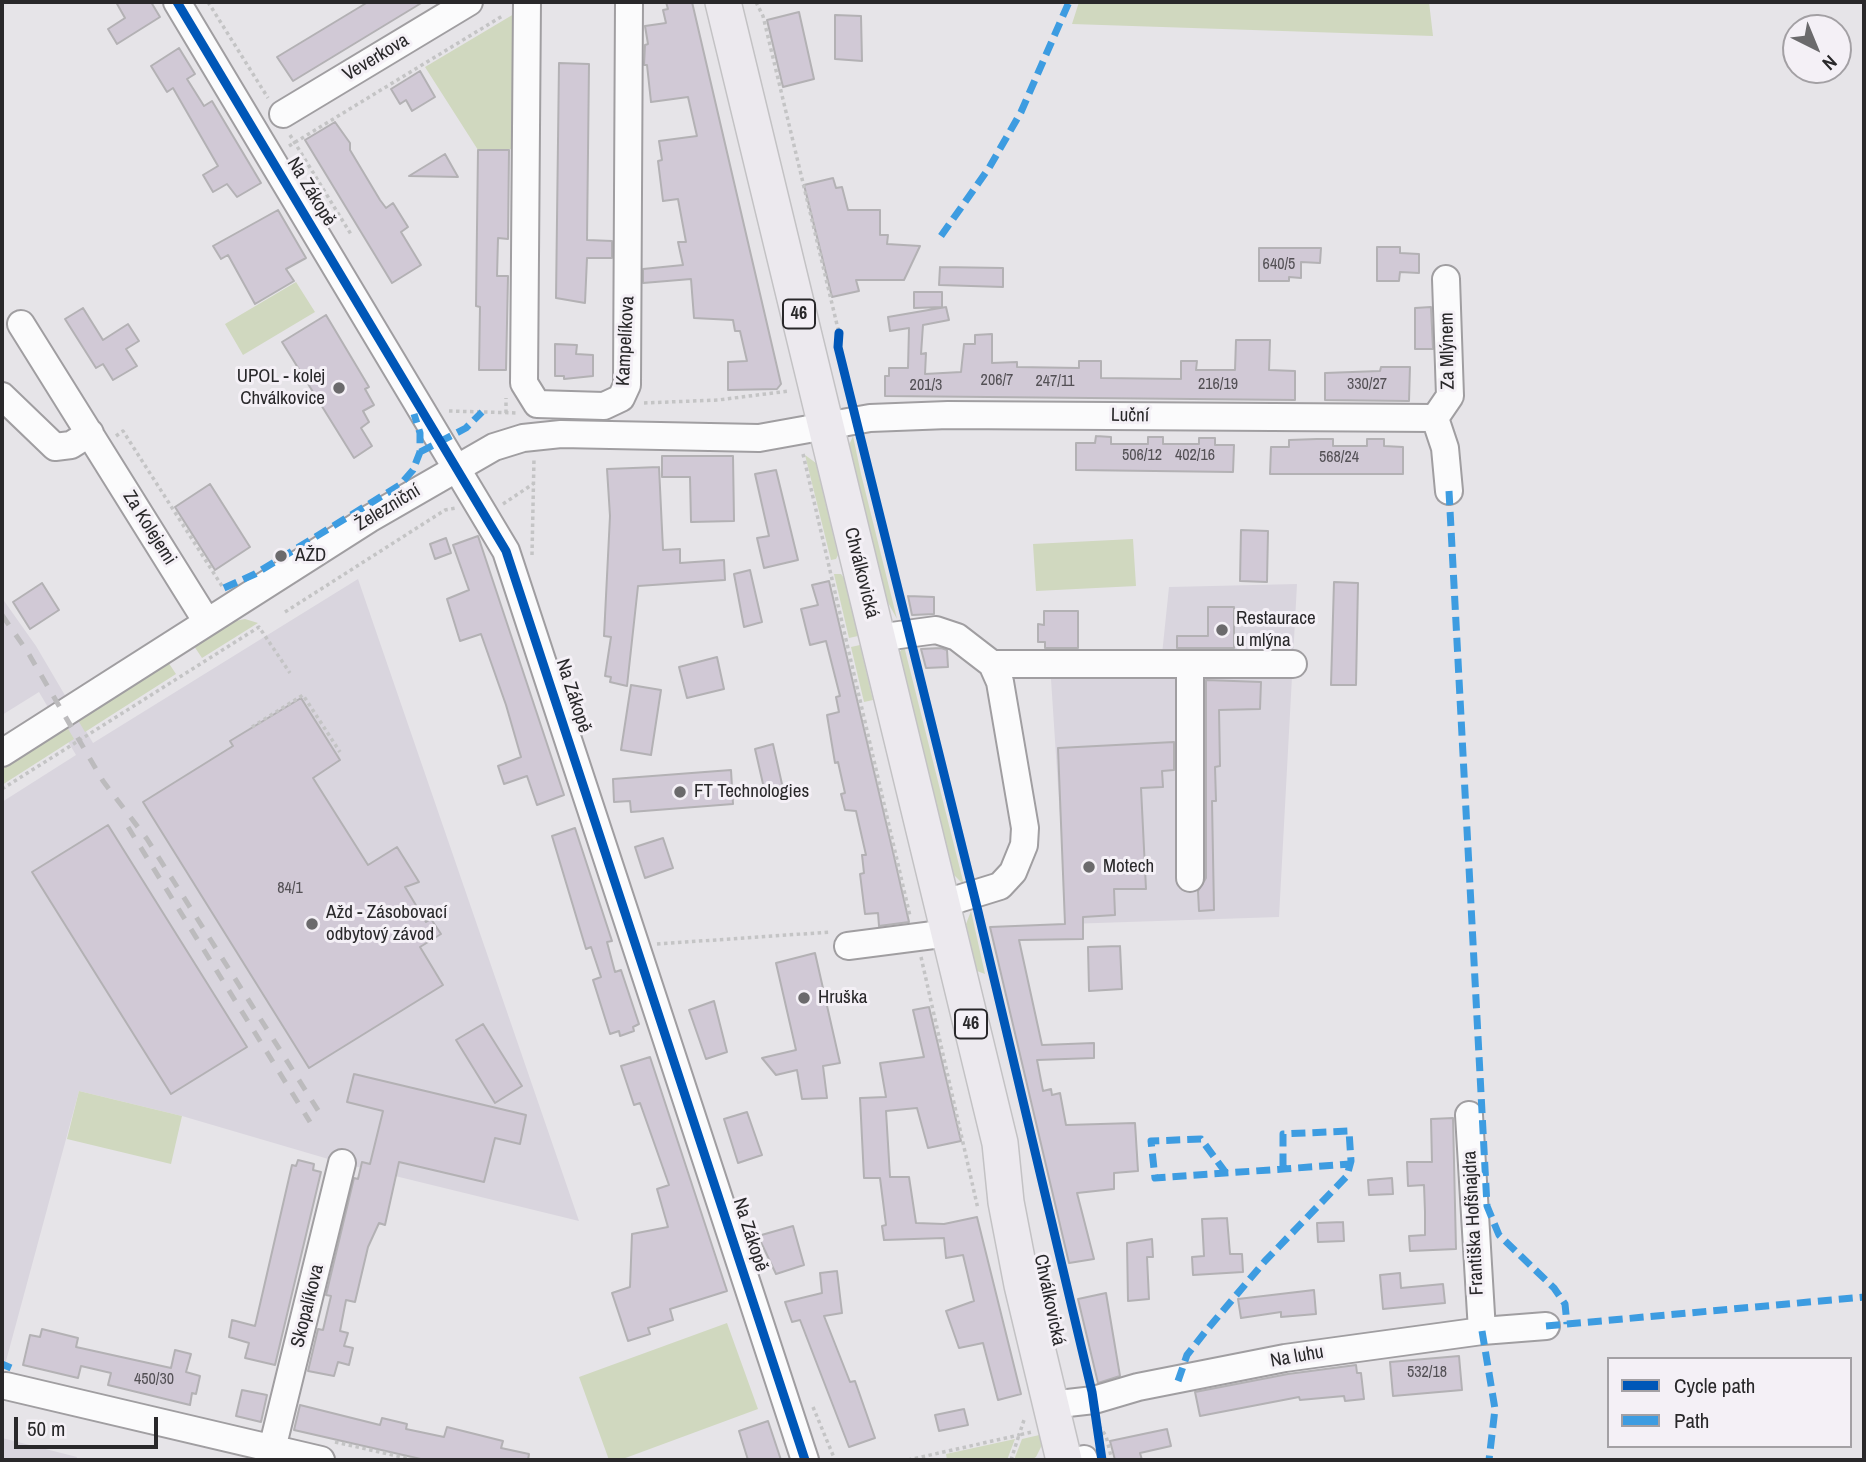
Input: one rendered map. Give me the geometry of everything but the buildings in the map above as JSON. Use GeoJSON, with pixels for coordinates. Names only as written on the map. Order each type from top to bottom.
{"type":"FeatureCollection","features":[{"type":"Feature","properties":{"kind":"main road","name":"Chválkovická"},"geometry":{"type":"LineString","coordinates":[[723,2],[877,638],[936,925],[1000,1143],[1006,1202],[1021,1285],[1083,1460]]}},
{"type":"Feature","properties":{"kind":"main road","name":"Chválkovická"},"geometry":{"type":"LineString","coordinates":[[1063,1409],[1063,1460]]}},
{"type":"Feature","properties":{"kind":"street","name":"Na Zákopě"},"geometry":{"type":"LineString","coordinates":[[177,2],[495,530],[513,568],[805,1460]]}},
{"type":"Feature","properties":{"kind":"street","name":"Kampelíkova"},"geometry":{"type":"LineString","coordinates":[[520,5],[524,383],[537,404],[604,406],[621,398],[627,385],[629,2]]}},
{"type":"Feature","properties":{"kind":"street","name":"Veverkova"},"geometry":{"type":"LineString","coordinates":[[278,113],[465,3]]}},
{"type":"Feature","properties":{"kind":"street","name":"Za Mlýnem"},"geometry":{"type":"LineString","coordinates":[[1435,418],[1450,396],[1446,279]]}},
{"type":"Feature","properties":{"kind":"street","name":"Za Kolejemi"},"geometry":{"type":"LineString","coordinates":[[21,324],[101,436],[208,622]]}},
{"type":"Feature","properties":{"kind":"street"},"geometry":{"type":"LineString","coordinates":[[2,397],[55,447],[101,436]]}},
{"type":"Feature","properties":{"kind":"street","name":"Luční"},"geometry":{"type":"LineString","coordinates":[[826,426],[878,417],[948,415],[1435,418]]}},
{"type":"Feature","properties":{"kind":"street"},"geometry":{"type":"LineString","coordinates":[[1435,418],[1445,448],[1449,491]]}},
{"type":"Feature","properties":{"kind":"street","name":"Železniční"},"geometry":{"type":"LineString","coordinates":[[2,753],[457,467],[494,447],[535,435],[759,438],[826,426]]}},
{"type":"Feature","properties":{"kind":"street"},"geometry":{"type":"LineString","coordinates":[[840,939],[936,925],[1000,886],[1013,872],[1024,845],[1025,828],[1000,682],[992,664],[957,637],[936,630],[877,638]]}},
{"type":"Feature","properties":{"kind":"street"},"geometry":{"type":"LineString","coordinates":[[992,664],[1293,664]]}},
{"type":"Feature","properties":{"kind":"street"},"geometry":{"type":"LineString","coordinates":[[1190,664],[1190,878]]}},
{"type":"Feature","properties":{"kind":"street","name":"Františka Hofšnajdra"},"geometry":{"type":"LineString","coordinates":[[1469,1115],[1482,1331]]}},
{"type":"Feature","properties":{"kind":"street","name":"Skopalíkova"},"geometry":{"type":"LineString","coordinates":[[272,1449],[342,1163]]}},
{"type":"Feature","properties":{"kind":"street","name":"Na luhu"},"geometry":{"type":"LineString","coordinates":[[1063,1409],[1138,1387],[1285,1358],[1482,1331],[1546,1326]]}},
{"type":"Feature","properties":{"kind":"street"},"geometry":{"type":"LineString","coordinates":[[6,1386],[272,1449],[323,1450]]}},
{"type":"Feature","properties":{"kind":"path"},"geometry":{"type":"LineString","coordinates":[[208,2],[352,236]]}},
{"type":"Feature","properties":{"kind":"path"},"geometry":{"type":"LineString","coordinates":[[756,2],[763,16],[839,333],[838,347]]}},
{"type":"Feature","properties":{"kind":"path"},"geometry":{"type":"LineString","coordinates":[[287,148],[520,5]]}},
{"type":"Feature","properties":{"kind":"path"},"geometry":{"type":"LineString","coordinates":[[635,403],[718,400],[789,391]]}},
{"type":"Feature","properties":{"kind":"path"},"geometry":{"type":"LineString","coordinates":[[446,411],[526,414]]}},
{"type":"Feature","properties":{"kind":"path"},"geometry":{"type":"LineString","coordinates":[[101,436],[123,431],[224,588]]}},
{"type":"Feature","properties":{"kind":"path"},"geometry":{"type":"LineString","coordinates":[[532,563],[534,449]]}},
{"type":"Feature","properties":{"kind":"path"},"geometry":{"type":"LineString","coordinates":[[803,454],[936,925],[931,1002]]}},
{"type":"Feature","properties":{"kind":"path"},"geometry":{"type":"LineString","coordinates":[[496,510],[533,484]]}},
{"type":"Feature","properties":{"kind":"path"},"geometry":{"type":"LineString","coordinates":[[285,611],[445,510],[453,508],[463,511]]}},
{"type":"Feature","properties":{"kind":"path"},"geometry":{"type":"LineString","coordinates":[[2,789],[259,627],[290,673]]}},
{"type":"Feature","properties":{"kind":"path"},"geometry":{"type":"LineString","coordinates":[[252,727],[303,695],[340,752]]}},
{"type":"Feature","properties":{"kind":"path"},"geometry":{"type":"LineString","coordinates":[[638,950],[655,944],[840,939]]}},
{"type":"Feature","properties":{"kind":"path"},"geometry":{"type":"LineString","coordinates":[[908,1460],[1020,1435],[1063,1409],[1099,1426],[1106,1436],[1112,1460]]}},
{"type":"Feature","properties":{"kind":"path"},"geometry":{"type":"LineString","coordinates":[[1099,1426],[1097,1437],[1102,1460]]}},
{"type":"Feature","properties":{"kind":"path"},"geometry":{"type":"LineString","coordinates":[[1011,1460],[1020,1435]]}},
{"type":"Feature","properties":{"kind":"path"},"geometry":{"type":"LineString","coordinates":[[323,1450],[415,1460]]}},
{"type":"Feature","properties":{"kind":"path"},"geometry":{"type":"LineString","coordinates":[[943,1453],[944,1460]]}},
{"type":"Feature","properties":{"kind":"shaded area"},"geometry":{"type":"Polygon","coordinates":[[[358,579],[579,1221],[342,1163],[182,1116],[79,1091],[6,1361],[2,1360],[2,802],[76,755],[39,692],[2,715],[2,598],[36,646],[93,743],[358,579]]]}},
{"type":"Feature","properties":{"kind":"shaded area"},"geometry":{"type":"Polygon","coordinates":[[[1297,584],[1279,917],[1067,924],[1050,664],[1161,664],[1169,587],[1297,584]]]}},
{"type":"Feature","properties":{"kind":"shaded area"},"geometry":{"type":"Polygon","coordinates":[[[2,1438],[77,1457],[76,1460],[2,1460],[2,1438]]]}},
{"type":"Feature","properties":{"kind":"green space"},"geometry":{"type":"Polygon","coordinates":[[[1079,2],[1429,2],[1433,36],[1072,24],[1079,2]]]}},
{"type":"Feature","properties":{"kind":"green space"},"geometry":{"type":"Polygon","coordinates":[[[519,11],[518,149],[478,150],[425,67],[519,11]]]}},
{"type":"Feature","properties":{"kind":"green space"},"geometry":{"type":"Polygon","coordinates":[[[296,282],[315,312],[243,355],[225,324],[296,282]]]}},
{"type":"Feature","properties":{"kind":"green space"},"geometry":{"type":"Polygon","coordinates":[[[853,436],[897,619],[886,599],[849,445],[853,436]]]}},
{"type":"Feature","properties":{"kind":"green space"},"geometry":{"type":"Polygon","coordinates":[[[805,455],[816,463],[838,555],[836,559],[831,560],[805,455]]]}},
{"type":"Feature","properties":{"kind":"green space"},"geometry":{"type":"Polygon","coordinates":[[[871,475],[907,624],[905,624],[871,475]]]}},
{"type":"Feature","properties":{"kind":"green space"},"geometry":{"type":"Polygon","coordinates":[[[1133,539],[1136,586],[1036,591],[1033,544],[1133,539]]]}},
{"type":"Feature","properties":{"kind":"green space"},"geometry":{"type":"Polygon","coordinates":[[[834,574],[841,574],[844,578],[858,636],[849,638],[834,574]]]}},
{"type":"Feature","properties":{"kind":"green space"},"geometry":{"type":"Polygon","coordinates":[[[245,619],[258,623],[202,658],[194,646],[235,621],[245,619]]]}},
{"type":"Feature","properties":{"kind":"green space"},"geometry":{"type":"Polygon","coordinates":[[[910,644],[973,884],[970,885],[910,644]]]}},
{"type":"Feature","properties":{"kind":"green space"},"geometry":{"type":"Polygon","coordinates":[[[860,645],[873,700],[864,702],[851,647],[860,645]]]}},
{"type":"Feature","properties":{"kind":"green space"},"geometry":{"type":"Polygon","coordinates":[[[904,646],[964,885],[954,875],[899,653],[904,646]]]}},
{"type":"Feature","properties":{"kind":"green space"},"geometry":{"type":"Polygon","coordinates":[[[168,662],[176,674],[85,732],[78,720],[168,662]]]}},
{"type":"Feature","properties":{"kind":"green space"},"geometry":{"type":"Polygon","coordinates":[[[67,727],[74,739],[2,785],[2,769],[67,727]]]}},
{"type":"Feature","properties":{"kind":"green space"},"geometry":{"type":"Polygon","coordinates":[[[971,911],[985,974],[977,971],[966,924],[971,911]]]}},
{"type":"Feature","properties":{"kind":"green space"},"geometry":{"type":"Polygon","coordinates":[[[79,1091],[182,1116],[171,1164],[67,1139],[79,1091]]]}},
{"type":"Feature","properties":{"kind":"green space"},"geometry":{"type":"Polygon","coordinates":[[[727,1323],[758,1409],[620,1460],[609,1460],[579,1377],[727,1323]]]}},
{"type":"Feature","properties":{"kind":"green space"},"geometry":{"type":"Polygon","coordinates":[[[1048,1433],[1036,1457],[1031,1460],[1014,1460],[1022,1439],[1048,1433]]]}},
{"type":"Feature","properties":{"kind":"green space"},"geometry":{"type":"Polygon","coordinates":[[[1015,1439],[1007,1460],[947,1460],[946,1454],[1015,1439]]]}},
{"type":"Feature","properties":{"kind":"railway"},"geometry":{"type":"LineString","coordinates":[[2,615],[27,651],[103,781],[147,839],[321,1115]]}},
{"type":"Feature","properties":{"kind":"railway"},"geometry":{"type":"LineString","coordinates":[[128,827],[310,1122]]}},
{"type":"Feature","properties":{"kind":"marked path"},"geometry":{"type":"LineString","coordinates":[[941,236],[989,168],[1021,112],[1069,2]]}},
{"type":"Feature","properties":{"kind":"marked path"},"geometry":{"type":"LineString","coordinates":[[420,452],[466,428],[482,412]]}},
{"type":"Feature","properties":{"kind":"marked path"},"geometry":{"type":"LineString","coordinates":[[224,588],[255,574],[400,485],[413,470],[420,452],[420,433],[414,414]]}},
{"type":"Feature","properties":{"kind":"marked path"},"geometry":{"type":"LineString","coordinates":[[1449,491],[1487,1206],[1499,1235],[1554,1288],[1565,1304],[1567,1324]]}},
{"type":"Feature","properties":{"kind":"marked path"},"geometry":{"type":"LineString","coordinates":[[1178,1381],[1187,1355],[1205,1332],[1265,1261],[1347,1176],[1351,1161],[1349,1131],[1283,1134],[1283,1169]]}},
{"type":"Feature","properties":{"kind":"marked path"},"geometry":{"type":"LineString","coordinates":[[1226,1173],[1201,1139],[1151,1141],[1155,1178],[1283,1169],[1350,1164]]}},
{"type":"Feature","properties":{"kind":"marked path"},"geometry":{"type":"LineString","coordinates":[[1546,1326],[1864,1297]]}},
{"type":"Feature","properties":{"kind":"marked path"},"geometry":{"type":"LineString","coordinates":[[1482,1331],[1495,1409],[1489,1460]]}},
{"type":"Feature","properties":{"kind":"marked path"},"geometry":{"type":"LineString","coordinates":[[2,1364],[11,1368]]}},
{"type":"Feature","properties":{"kind":"cycle path"},"geometry":{"type":"LineString","coordinates":[[177,2],[506,551],[805,1460]]}},
{"type":"Feature","properties":{"kind":"cycle path"},"geometry":{"type":"LineString","coordinates":[[839,333],[838,347],[977,907],[1092,1392],[1102,1460]]}},
{"type":"Feature","properties":{"kind":"place","name":"UPOL - kolej Chválkovice"},"geometry":{"type":"Point","coordinates":[339,388]}},
{"type":"Feature","properties":{"kind":"place","name":"AŽD"},"geometry":{"type":"Point","coordinates":[281,556]}},
{"type":"Feature","properties":{"kind":"place","name":"Restaurace u mlýna"},"geometry":{"type":"Point","coordinates":[1222,630]}},
{"type":"Feature","properties":{"kind":"place","name":"FT Technologies"},"geometry":{"type":"Point","coordinates":[680,792]}},
{"type":"Feature","properties":{"kind":"place","name":"Motech"},"geometry":{"type":"Point","coordinates":[1089,867]}},
{"type":"Feature","properties":{"kind":"place","name":"Ažd - Zásobovací odbytový závod"},"geometry":{"type":"Point","coordinates":[312,924]}},
{"type":"Feature","properties":{"kind":"place","name":"Hruška"},"geometry":{"type":"Point","coordinates":[804,998]}}]}
